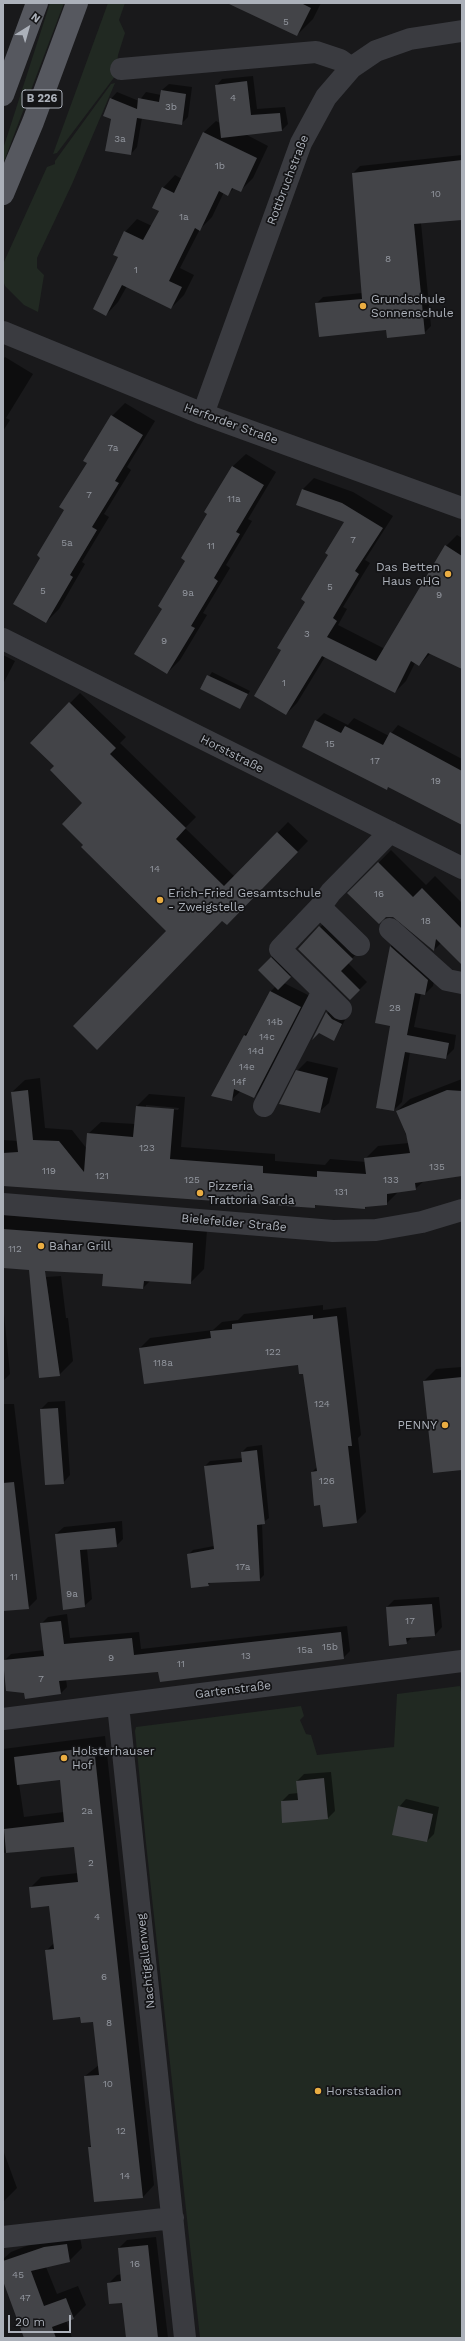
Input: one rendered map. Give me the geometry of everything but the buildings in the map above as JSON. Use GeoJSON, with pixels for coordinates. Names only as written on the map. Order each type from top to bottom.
{"type":"FeatureCollection","features":[{"type":"Feature","properties":{"kind":"main road","name":"B 226"},"geometry":{"type":"LineString","coordinates":[[3,95],[37,3]]}},
{"type":"Feature","properties":{"kind":"main road","name":"B 226"},"geometry":{"type":"LineString","coordinates":[[3,194],[39,107],[77,3]]}},
{"type":"Feature","properties":{"kind":"street","name":"Rottbruchstraße"},"geometry":{"type":"LineString","coordinates":[[203,414],[301,143],[326,97],[351,68],[376,51],[410,39],[462,31]]}},
{"type":"Feature","properties":{"kind":"street"},"geometry":{"type":"LineString","coordinates":[[121,69],[316,52],[340,60],[351,68]]}},
{"type":"Feature","properties":{"kind":"street","name":"Herforder Straße"},"geometry":{"type":"LineString","coordinates":[[3,332],[203,414],[462,508]]}},
{"type":"Feature","properties":{"kind":"street","name":"Horststraße"},"geometry":{"type":"LineString","coordinates":[[3,639],[462,868]]}},
{"type":"Feature","properties":{"kind":"street"},"geometry":{"type":"LineString","coordinates":[[341,1009],[280,949],[320,907],[330,892],[390,832]]}},
{"type":"Feature","properties":{"kind":"street"},"geometry":{"type":"LineString","coordinates":[[320,907],[359,945]]}},
{"type":"Feature","properties":{"kind":"street"},"geometry":{"type":"LineString","coordinates":[[390,929],[447,980],[462,983]]}},
{"type":"Feature","properties":{"kind":"street"},"geometry":{"type":"LineString","coordinates":[[264,1106],[323,991]]}},
{"type":"Feature","properties":{"kind":"street","name":"Bielefelder Straße"},"geometry":{"type":"LineString","coordinates":[[3,1204],[333,1231],[376,1230],[422,1222],[462,1210]]}},
{"type":"Feature","properties":{"kind":"street","name":"Gartenstraße"},"geometry":{"type":"LineString","coordinates":[[3,1719],[462,1661]]}},
{"type":"Feature","properties":{"kind":"street","name":"Nachtigallenweg"},"geometry":{"type":"LineString","coordinates":[[118,1705],[186,2338]]}},
{"type":"Feature","properties":{"kind":"street"},"geometry":{"type":"LineString","coordinates":[[3,2237],[173,2218]]}},
{"type":"Feature","properties":{"kind":"shaded area"},"geometry":{"type":"Polygon","coordinates":[[[50,3],[64,3],[3,164],[3,149],[50,3]]]}},
{"type":"Feature","properties":{"kind":"shaded area"},"geometry":{"type":"Polygon","coordinates":[[[108,3],[125,3],[119,20],[125,33],[118,55],[116,75],[57,153],[53,154],[108,3]]]}},
{"type":"Feature","properties":{"kind":"shaded area"},"geometry":{"type":"Polygon","coordinates":[[[115,83],[72,184],[37,258],[37,268],[44,275],[38,312],[24,305],[5,286],[3,280],[3,264],[47,167],[55,164],[55,161],[111,84],[115,83]]]}},
{"type":"Feature","properties":{"kind":"shaded area","name":"Horststadion"},"geometry":{"type":"Polygon","coordinates":[[[460,1686],[462,1698],[462,2338],[200,2338],[146,1843],[135,1731],[136,1727],[301,1706],[304,1716],[300,1720],[306,1734],[311,1735],[317,1755],[394,1747],[397,1694],[460,1686]]]}},
{"type":"Feature","properties":{"kind":"place","name":"Grundschule Sonnenschule"},"geometry":{"type":"Point","coordinates":[363,306]}},
{"type":"Feature","properties":{"kind":"place","name":"Das Betten Haus oHG"},"geometry":{"type":"Point","coordinates":[448,574]}},
{"type":"Feature","properties":{"kind":"place","name":"Erich-Fried Gesamtschule - Zweigstelle"},"geometry":{"type":"Point","coordinates":[160,900]}},
{"type":"Feature","properties":{"kind":"place","name":"Pizzeria Trattoria Sarda"},"geometry":{"type":"Point","coordinates":[200,1193]}},
{"type":"Feature","properties":{"kind":"place","name":"Bahar Grill"},"geometry":{"type":"Point","coordinates":[41,1246]}},
{"type":"Feature","properties":{"kind":"place","name":"PENNY"},"geometry":{"type":"Point","coordinates":[445,1425]}},
{"type":"Feature","properties":{"kind":"place","name":"Holsterhauser Hof"},"geometry":{"type":"Point","coordinates":[64,1758]}},
{"type":"Feature","properties":{"kind":"place","name":"Horststadion"},"geometry":{"type":"Point","coordinates":[318,2091]}}]}
